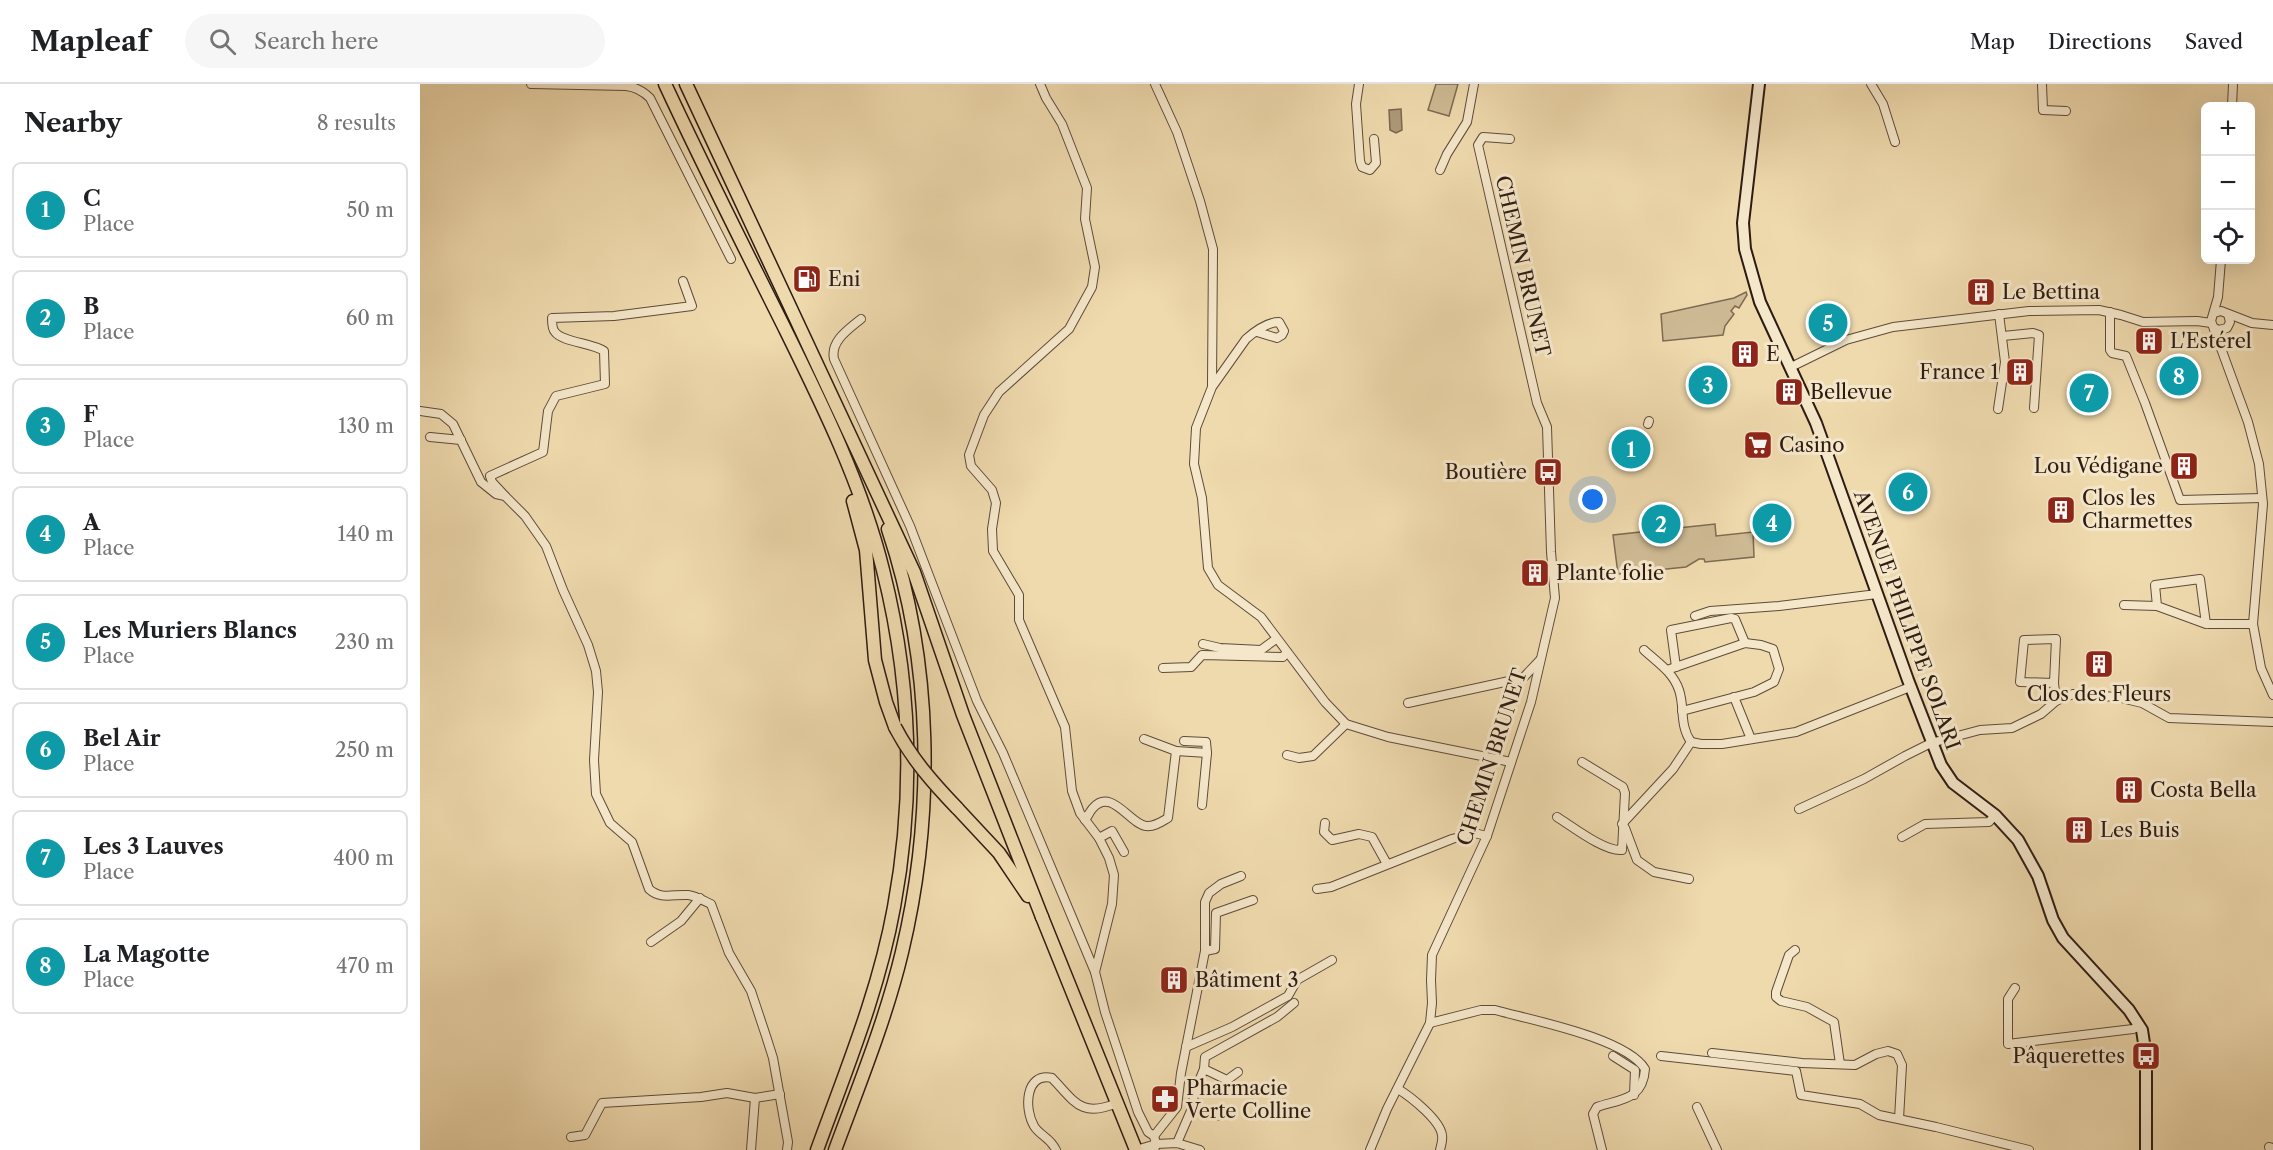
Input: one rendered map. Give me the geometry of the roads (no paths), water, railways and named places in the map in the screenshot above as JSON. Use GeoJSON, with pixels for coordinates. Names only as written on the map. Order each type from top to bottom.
{"type":"FeatureCollection","features":[{"type":"Feature","properties":{"kind":"main road"},"geometry":{"type":"LineString","coordinates":[[664,84],[835,434],[868,520],[891,600],[903,676],[908,723],[909,770],[902,862],[887,941],[866,1014],[817,1150]]}},
{"type":"Feature","properties":{"kind":"main road"},"geometry":{"type":"LineString","coordinates":[[686,84],[914,572],[963,715],[1136,1150]]}},
{"type":"Feature","properties":{"kind":"main road","name":"AVENUE PHILIPPE SOLARI"},"geometry":{"type":"LineString","coordinates":[[1759,84],[1744,214],[1744,238],[1763,310],[1816,423],[1910,687],[1941,765],[1953,783],[1995,815],[2014,836],[2038,876],[2053,920],[2063,938],[2140,1026],[2146,1048],[2146,1150]]}},
{"type":"Feature","properties":{"kind":"main road"},"geometry":{"type":"LineString","coordinates":[[835,434],[866,550],[875,660],[895,727],[927,774],[999,853],[1042,917]]}},
{"type":"Feature","properties":{"kind":"main road"},"geometry":{"type":"LineString","coordinates":[[835,1150],[875,1039],[902,954],[913,904],[920,853],[923,805],[922,702],[916,653],[898,562],[869,474]]}},
{"type":"Feature","properties":{"kind":"street"},"geometry":{"type":"LineString","coordinates":[[531,84],[634,87],[650,98],[731,259]]}},
{"type":"Feature","properties":{"kind":"street"},"geometry":{"type":"LineString","coordinates":[[1040,84],[1062,124],[1088,188],[1085,219],[1095,267],[1094,277],[1092,287],[1069,329],[999,392],[984,415],[969,455],[970,466],[992,490],[996,503],[992,529],[993,551],[1019,595],[1019,620],[1065,727],[1072,791],[1080,813],[1099,838],[1114,875],[1112,904],[1095,972]]}},
{"type":"Feature","properties":{"kind":"street"},"geometry":{"type":"LineString","coordinates":[[1155,84],[1177,132],[1213,249],[1212,387]]}},
{"type":"Feature","properties":{"kind":"street"},"geometry":{"type":"LineString","coordinates":[[1359,84],[1356,104],[1360,161],[1365,170],[1370,170],[1376,163],[1374,139]]}},
{"type":"Feature","properties":{"kind":"street"},"geometry":{"type":"LineString","coordinates":[[1440,170],[1467,122],[1474,84]]}},
{"type":"Feature","properties":{"kind":"street"},"geometry":{"type":"LineString","coordinates":[[1871,84],[1883,105],[1895,142]]}},
{"type":"Feature","properties":{"kind":"street"},"geometry":{"type":"LineString","coordinates":[[2042,84],[2043,110],[2066,111]]}},
{"type":"Feature","properties":{"kind":"street"},"geometry":{"type":"LineString","coordinates":[[2232,102],[2233,84]]}},
{"type":"Feature","properties":{"kind":"street","name":"CHEMIN BRUNET"},"geometry":{"type":"LineString","coordinates":[[1370,1150],[1387,1109],[1430,1023],[1432,955],[1487,836],[1531,702],[1555,598],[1551,552],[1547,427],[1537,404],[1478,145],[1483,137],[1510,139]]}},
{"type":"Feature","properties":{"kind":"street"},"geometry":{"type":"LineString","coordinates":[[2220,264],[2218,297],[2212,321],[2221,354],[2254,444],[2262,498],[2253,624],[2261,668],[2273,695]]}},
{"type":"Feature","properties":{"kind":"street"},"geometry":{"type":"LineString","coordinates":[[683,281],[692,306],[614,316],[552,318],[553,330],[558,335],[596,345],[604,351],[605,384],[556,396],[548,411],[543,452],[490,476],[492,482],[525,516],[546,546],[588,645],[596,671],[598,692],[594,760],[596,794],[610,823],[632,842],[644,879],[654,894],[669,897],[688,895],[711,904],[729,953],[751,991],[773,1058],[787,1150]]}},
{"type":"Feature","properties":{"kind":"street"},"geometry":{"type":"LineString","coordinates":[[2218,297],[2230,320],[2220,344]]}},
{"type":"Feature","properties":{"kind":"street"},"geometry":{"type":"LineString","coordinates":[[1791,367],[1826,348],[1867,333],[1893,327],[2046,309],[2110,312],[2143,322],[2212,321],[2227,328],[2252,323]]}},
{"type":"Feature","properties":{"kind":"street"},"geometry":{"type":"LineString","coordinates":[[2212,321],[2219,311],[2252,323],[2273,325]]}},
{"type":"Feature","properties":{"kind":"street"},"geometry":{"type":"LineString","coordinates":[[2110,312],[2110,350],[2112,353],[2126,356],[2180,500],[2262,498]]}},
{"type":"Feature","properties":{"kind":"street"},"geometry":{"type":"LineString","coordinates":[[1998,409],[2005,362],[2000,314]]}},
{"type":"Feature","properties":{"kind":"street"},"geometry":{"type":"LineString","coordinates":[[861,319],[839,338],[834,349],[834,359],[910,526],[977,700],[1003,753],[1095,972],[1105,1012],[1138,1112],[1155,1144]]}},
{"type":"Feature","properties":{"kind":"street"},"geometry":{"type":"LineString","coordinates":[[1257,332],[1246,339],[1212,387],[1200,414],[1194,442],[1194,464],[1202,498],[1208,568],[1218,585],[1261,617],[1325,702],[1346,724],[1388,737],[1511,762]]}},
{"type":"Feature","properties":{"kind":"street"},"geometry":{"type":"LineString","coordinates":[[2003,336],[2033,333],[2039,335],[2034,408]]}},
{"type":"Feature","properties":{"kind":"street"},"geometry":{"type":"LineString","coordinates":[[420,404],[430,412]]}},
{"type":"Feature","properties":{"kind":"street"},"geometry":{"type":"LineString","coordinates":[[420,411],[441,414],[453,424],[481,482],[496,494],[505,496]]}},
{"type":"Feature","properties":{"kind":"street"},"geometry":{"type":"LineString","coordinates":[[430,437],[461,440]]}},
{"type":"Feature","properties":{"kind":"street"},"geometry":{"type":"LineString","coordinates":[[2157,606],[2155,585],[2200,579],[2206,624]]}},
{"type":"Feature","properties":{"kind":"street"},"geometry":{"type":"LineString","coordinates":[[1695,616],[1710,611],[1779,606],[1877,594]]}},
{"type":"Feature","properties":{"kind":"street"},"geometry":{"type":"LineString","coordinates":[[2124,605],[2157,606],[2206,624],[2253,624]]}},
{"type":"Feature","properties":{"kind":"street"},"geometry":{"type":"LineString","coordinates":[[1690,742],[1683,726],[1680,692],[1672,668],[1671,630],[1731,618],[1735,619],[1745,643]]}},
{"type":"Feature","properties":{"kind":"street"},"geometry":{"type":"LineString","coordinates":[[1203,644],[1220,648],[1261,650],[1276,639]]}},
{"type":"Feature","properties":{"kind":"street"},"geometry":{"type":"LineString","coordinates":[[2054,683],[2020,682],[2024,640],[2056,639],[2054,683],[2056,700]]}},
{"type":"Feature","properties":{"kind":"street"},"geometry":{"type":"LineString","coordinates":[[1672,668],[1745,643],[1773,649],[1779,669],[1774,682],[1754,692],[1682,711]]}},
{"type":"Feature","properties":{"kind":"street"},"geometry":{"type":"LineString","coordinates":[[1644,650],[1672,668]]}},
{"type":"Feature","properties":{"kind":"street"},"geometry":{"type":"LineString","coordinates":[[1163,668],[1191,667],[1202,655],[1283,657],[1287,652]]}},
{"type":"Feature","properties":{"kind":"street"},"geometry":{"type":"LineString","coordinates":[[1408,703],[1523,678],[1540,660]]}},
{"type":"Feature","properties":{"kind":"street"},"geometry":{"type":"LineString","coordinates":[[1690,742],[1722,744],[1796,732],[1910,687]]}},
{"type":"Feature","properties":{"kind":"street"},"geometry":{"type":"LineString","coordinates":[[1799,809],[1864,779],[1931,743],[1980,730],[2012,728],[2041,714],[2056,700],[2073,694],[2117,697],[2142,703],[2169,718],[2273,722]]}},
{"type":"Feature","properties":{"kind":"street"},"geometry":{"type":"LineString","coordinates":[[1734,697],[1751,739]]}},
{"type":"Feature","properties":{"kind":"street"},"geometry":{"type":"LineString","coordinates":[[1287,755],[1299,758],[1313,756],[1346,724]]}},
{"type":"Feature","properties":{"kind":"street"},"geometry":{"type":"LineString","coordinates":[[1144,739],[1176,751],[1207,753]]}},
{"type":"Feature","properties":{"kind":"street"},"geometry":{"type":"LineString","coordinates":[[1184,741],[1206,742],[1202,805]]}},
{"type":"Feature","properties":{"kind":"street"},"geometry":{"type":"LineString","coordinates":[[1622,824],[1673,769],[1690,742]]}},
{"type":"Feature","properties":{"kind":"street"},"geometry":{"type":"LineString","coordinates":[[1085,820],[1094,806],[1104,802],[1117,805],[1139,824],[1147,826],[1158,824],[1168,818],[1176,751]]}},
{"type":"Feature","properties":{"kind":"street"},"geometry":{"type":"LineString","coordinates":[[1557,817],[1603,845],[1622,850],[1625,793],[1623,788],[1582,762]]}},
{"type":"Feature","properties":{"kind":"street"},"geometry":{"type":"LineString","coordinates":[[1902,837],[1925,824],[1989,822],[1995,815]]}},
{"type":"Feature","properties":{"kind":"street"},"geometry":{"type":"LineString","coordinates":[[1325,823],[1324,832],[1332,840],[1359,834],[1372,837],[1388,864]]}},
{"type":"Feature","properties":{"kind":"street"},"geometry":{"type":"LineString","coordinates":[[1622,824],[1628,833],[1637,860],[1654,872],[1689,879]]}},
{"type":"Feature","properties":{"kind":"street"},"geometry":{"type":"LineString","coordinates":[[1099,838],[1112,831],[1124,852]]}},
{"type":"Feature","properties":{"kind":"street"},"geometry":{"type":"LineString","coordinates":[[1317,889],[1331,888],[1452,839],[1474,833],[1487,836]]}},
{"type":"Feature","properties":{"kind":"street"},"geometry":{"type":"LineString","coordinates":[[1155,1144],[1177,1107],[1204,951],[1205,902],[1209,893],[1221,884],[1241,876]]}},
{"type":"Feature","properties":{"kind":"street"},"geometry":{"type":"LineString","coordinates":[[651,942],[681,921],[700,898]]}},
{"type":"Feature","properties":{"kind":"street"},"geometry":{"type":"LineString","coordinates":[[1204,951],[1215,949],[1216,913],[1253,900]]}},
{"type":"Feature","properties":{"kind":"street"},"geometry":{"type":"LineString","coordinates":[[1795,950],[1789,955],[1776,997],[1780,1001],[1807,1007],[1834,1022],[1840,1064]]}},
{"type":"Feature","properties":{"kind":"street"},"geometry":{"type":"LineString","coordinates":[[1186,1047],[1232,1027],[1288,996],[1298,980],[1332,960]]}},
{"type":"Feature","properties":{"kind":"street"},"geometry":{"type":"LineString","coordinates":[[2016,988],[2008,999],[2008,1044],[2133,1029],[2140,1026]]}},
{"type":"Feature","properties":{"kind":"street"},"geometry":{"type":"LineString","coordinates":[[1177,1143],[1193,1106],[1194,1094],[1204,1069],[1205,1057],[1277,1017],[1294,1003]]}},
{"type":"Feature","properties":{"kind":"street"},"geometry":{"type":"LineString","coordinates":[[1430,1023],[1481,1010],[1495,1010],[1597,1038],[1640,1062],[1645,1069],[1640,1090],[1634,1095],[1594,1110],[1602,1150]]}},
{"type":"Feature","properties":{"kind":"street"},"geometry":{"type":"LineString","coordinates":[[1713,1053],[1802,1063],[1855,1065],[1882,1053],[1897,1054],[1902,1065],[1899,1119]]}},
{"type":"Feature","properties":{"kind":"street"},"geometry":{"type":"LineString","coordinates":[[1613,1056],[1635,1070],[1634,1095]]}},
{"type":"Feature","properties":{"kind":"street"},"geometry":{"type":"LineString","coordinates":[[1661,1056],[1796,1071],[1801,1095],[1860,1104],[1879,1115],[2029,1150]]}},
{"type":"Feature","properties":{"kind":"street"},"geometry":{"type":"LineString","coordinates":[[1204,1069],[1227,1080],[1238,1072]]}},
{"type":"Feature","properties":{"kind":"street"},"geometry":{"type":"LineString","coordinates":[[1056,1150],[1052,1141],[1035,1128],[1030,1114],[1029,1092],[1033,1082],[1040,1077],[1052,1078],[1079,1106],[1091,1110],[1117,1103]]}},
{"type":"Feature","properties":{"kind":"street"},"geometry":{"type":"LineString","coordinates":[[1398,1089],[1411,1097],[1440,1129],[1442,1141],[1440,1150]]}},
{"type":"Feature","properties":{"kind":"street"},"geometry":{"type":"LineString","coordinates":[[571,1137],[585,1135],[602,1103],[701,1097],[727,1093],[755,1098],[780,1094]]}},
{"type":"Feature","properties":{"kind":"street"},"geometry":{"type":"LineString","coordinates":[[751,1150],[755,1098]]}},
{"type":"Feature","properties":{"kind":"street"},"geometry":{"type":"LineString","coordinates":[[1193,1106],[1216,1116]]}},
{"type":"Feature","properties":{"kind":"street"},"geometry":{"type":"LineString","coordinates":[[1697,1107],[1717,1150]]}},
{"type":"Feature","properties":{"kind":"street"},"geometry":{"type":"LineString","coordinates":[[1136,1150],[1155,1144],[1177,1143],[1200,1150]]}},
{"type":"Feature","properties":{"kind":"place","name":"Eni"},"geometry":{"type":"Point","coordinates":[807,279]}},
{"type":"Feature","properties":{"kind":"place","name":"Le Bettina"},"geometry":{"type":"Point","coordinates":[1981,292]}},
{"type":"Feature","properties":{"kind":"place","name":"Les Muriers Blancs"},"geometry":{"type":"Point","coordinates":[1828,323]}},
{"type":"Feature","properties":{"kind":"place","name":"L'Estérel"},"geometry":{"type":"Point","coordinates":[2149,341]}},
{"type":"Feature","properties":{"kind":"place","name":"E"},"geometry":{"type":"Point","coordinates":[1745,354]}},
{"type":"Feature","properties":{"kind":"place","name":"France 1"},"geometry":{"type":"Point","coordinates":[2020,372]}},
{"type":"Feature","properties":{"kind":"place","name":"La Magotte"},"geometry":{"type":"Point","coordinates":[2179,376]}},
{"type":"Feature","properties":{"kind":"place","name":"F"},"geometry":{"type":"Point","coordinates":[1708,385]}},
{"type":"Feature","properties":{"kind":"place","name":"Bellevue"},"geometry":{"type":"Point","coordinates":[1789,392]}},
{"type":"Feature","properties":{"kind":"place","name":"Les 3 Lauves"},"geometry":{"type":"Point","coordinates":[2089,393]}},
{"type":"Feature","properties":{"kind":"place","name":"Casino"},"geometry":{"type":"Point","coordinates":[1758,445]}},
{"type":"Feature","properties":{"kind":"place","name":"C"},"geometry":{"type":"Point","coordinates":[1631,449]}},
{"type":"Feature","properties":{"kind":"place","name":"Lou Védigane"},"geometry":{"type":"Point","coordinates":[2184,466]}},
{"type":"Feature","properties":{"kind":"place","name":"Boutière"},"geometry":{"type":"Point","coordinates":[1548,472]}},
{"type":"Feature","properties":{"kind":"place","name":"Bel Air"},"geometry":{"type":"Point","coordinates":[1908,492]}},
{"type":"Feature","properties":{"kind":"place","name":"Clos les Charmettes"},"geometry":{"type":"Point","coordinates":[2061,510]}},
{"type":"Feature","properties":{"kind":"place","name":"A"},"geometry":{"type":"Point","coordinates":[1772,523]}},
{"type":"Feature","properties":{"kind":"place","name":"B"},"geometry":{"type":"Point","coordinates":[1661,524]}},
{"type":"Feature","properties":{"kind":"place","name":"Plante folie"},"geometry":{"type":"Point","coordinates":[1535,573]}},
{"type":"Feature","properties":{"kind":"place","name":"Clos des Fleurs"},"geometry":{"type":"Point","coordinates":[2099,664]}},
{"type":"Feature","properties":{"kind":"place","name":"Costa Bella"},"geometry":{"type":"Point","coordinates":[2129,790]}},
{"type":"Feature","properties":{"kind":"place","name":"Les Buis"},"geometry":{"type":"Point","coordinates":[2079,830]}},
{"type":"Feature","properties":{"kind":"place","name":"Bâtiment 3"},"geometry":{"type":"Point","coordinates":[1174,980]}},
{"type":"Feature","properties":{"kind":"place","name":"Pâquerettes"},"geometry":{"type":"Point","coordinates":[2146,1056]}},
{"type":"Feature","properties":{"kind":"place","name":"Pharmacie Verte Colline"},"geometry":{"type":"Point","coordinates":[1165,1099]}}]}
